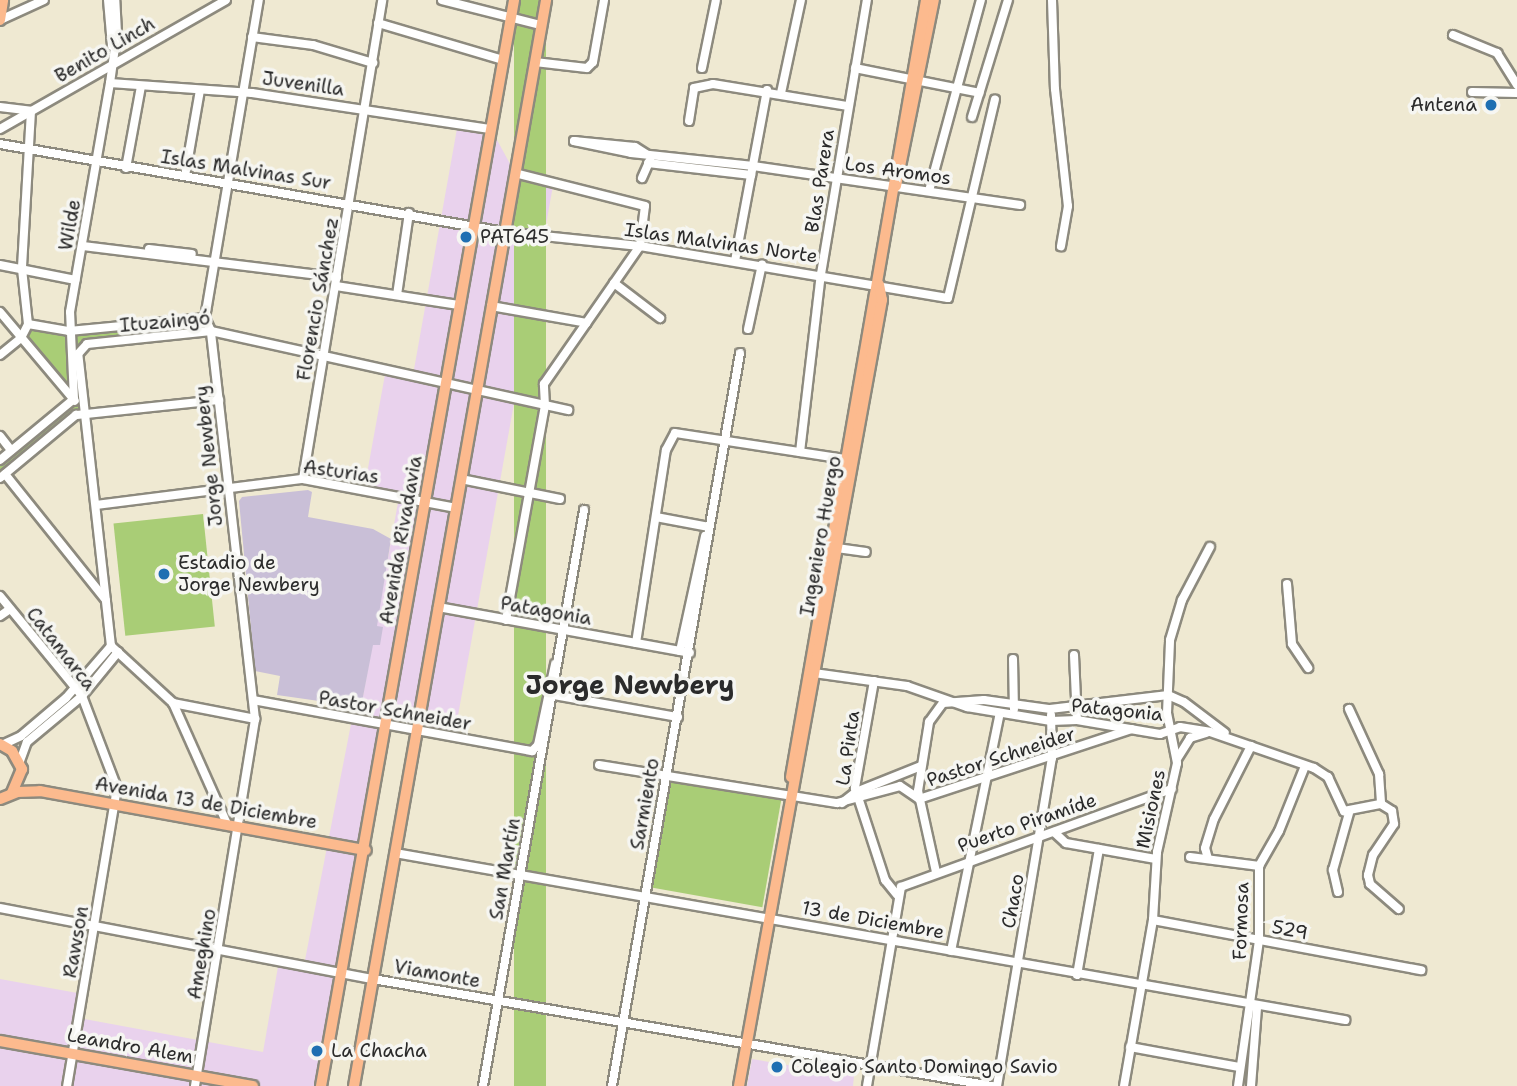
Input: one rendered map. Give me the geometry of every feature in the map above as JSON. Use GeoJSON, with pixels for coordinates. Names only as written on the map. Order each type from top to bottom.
{"type":"FeatureCollection","features":[{"type":"Feature","properties":{"kind":"main road"},"geometry":{"type":"LineString","coordinates":[[0,20],[3,0]]}},
{"type":"Feature","properties":{"kind":"main road","name":"Avenida Rivadavia"},"geometry":{"type":"LineString","coordinates":[[321,1086],[366,850],[514,0]]}},
{"type":"Feature","properties":{"kind":"main road"},"geometry":{"type":"LineString","coordinates":[[354,1086],[546,0]]}},
{"type":"Feature","properties":{"kind":"main road","name":"Ingeniero Huergo"},"geometry":{"type":"LineString","coordinates":[[791,795],[791,762],[844,459],[879,284],[926,0]]}},
{"type":"Feature","properties":{"kind":"main road","name":"Ingeniero Huergo"},"geometry":{"type":"LineString","coordinates":[[915,79],[934,0]]}},
{"type":"Feature","properties":{"kind":"main road","name":"Ingeniero Huergo"},"geometry":{"type":"LineString","coordinates":[[739,1086],[882,300],[879,284]]}},
{"type":"Feature","properties":{"kind":"main road"},"geometry":{"type":"LineString","coordinates":[[1,745],[20,761],[22,777],[40,791]]}},
{"type":"Feature","properties":{"kind":"main road"},"geometry":{"type":"LineString","coordinates":[[5,797],[22,777]]}},
{"type":"Feature","properties":{"kind":"main road"},"geometry":{"type":"LineString","coordinates":[[5,797],[40,791]]}},
{"type":"Feature","properties":{"kind":"main road","name":"Avenida 13 de Diciembre"},"geometry":{"type":"LineString","coordinates":[[40,791],[366,850]]}},
{"type":"Feature","properties":{"kind":"main road","name":"Leandro Alem"},"geometry":{"type":"LineString","coordinates":[[0,1041],[196,1081],[253,1086]]}},
{"type":"Feature","properties":{"kind":"street"},"geometry":{"type":"LineString","coordinates":[[0,20],[44,0]]}},
{"type":"Feature","properties":{"kind":"street","name":"Wilde"},"geometry":{"type":"LineString","coordinates":[[107,0],[113,60]]}},
{"type":"Feature","properties":{"kind":"street","name":"Wilde"},"geometry":{"type":"LineString","coordinates":[[74,399],[69,331],[110,83],[115,0]]}},
{"type":"Feature","properties":{"kind":"street","name":"Benito Linch"},"geometry":{"type":"LineString","coordinates":[[0,129],[113,60],[226,0]]}},
{"type":"Feature","properties":{"kind":"street"},"geometry":{"type":"LineString","coordinates":[[28,324],[69,331],[205,318],[259,0]]}},
{"type":"Feature","properties":{"kind":"street","name":"Florencio Sánchez"},"geometry":{"type":"LineString","coordinates":[[303,480],[351,202],[382,0]]}},
{"type":"Feature","properties":{"kind":"street"},"geometry":{"type":"LineString","coordinates":[[442,0],[541,25]]}},
{"type":"Feature","properties":{"kind":"street"},"geometry":{"type":"LineString","coordinates":[[535,61],[587,68],[604,0]]}},
{"type":"Feature","properties":{"kind":"street"},"geometry":{"type":"LineString","coordinates":[[702,68],[715,0]]}},
{"type":"Feature","properties":{"kind":"street"},"geometry":{"type":"LineString","coordinates":[[781,93],[801,0]]}},
{"type":"Feature","properties":{"kind":"street","name":"Blas Parera"},"geometry":{"type":"LineString","coordinates":[[800,452],[821,274],[867,0]]}},
{"type":"Feature","properties":{"kind":"street"},"geometry":{"type":"LineString","coordinates":[[929,191],[955,87],[981,0]]}},
{"type":"Feature","properties":{"kind":"street"},"geometry":{"type":"LineString","coordinates":[[972,117],[1008,0]]}},
{"type":"Feature","properties":{"kind":"street"},"geometry":{"type":"LineString","coordinates":[[1052,0],[1055,89],[1068,206],[1061,246]]}},
{"type":"Feature","properties":{"kind":"street"},"geometry":{"type":"LineString","coordinates":[[378,23],[503,60]]}},
{"type":"Feature","properties":{"kind":"street"},"geometry":{"type":"LineString","coordinates":[[1453,35],[1497,53],[1517,85]]}},
{"type":"Feature","properties":{"kind":"street"},"geometry":{"type":"LineString","coordinates":[[252,37],[313,45],[373,62]]}},
{"type":"Feature","properties":{"kind":"street"},"geometry":{"type":"LineString","coordinates":[[855,68],[980,93]]}},
{"type":"Feature","properties":{"kind":"street","name":"Juvenilla"},"geometry":{"type":"LineString","coordinates":[[110,83],[243,93],[366,108],[491,129]]}},
{"type":"Feature","properties":{"kind":"street"},"geometry":{"type":"LineString","coordinates":[[689,121],[694,88],[719,84],[767,90],[848,106]]}},
{"type":"Feature","properties":{"kind":"street"},"geometry":{"type":"LineString","coordinates":[[126,168],[141,86]]}},
{"type":"Feature","properties":{"kind":"street"},"geometry":{"type":"LineString","coordinates":[[185,176],[200,90]]}},
{"type":"Feature","properties":{"kind":"street"},"geometry":{"type":"LineString","coordinates":[[735,261],[767,90]]}},
{"type":"Feature","properties":{"kind":"street"},"geometry":{"type":"LineString","coordinates":[[1472,92],[1517,93]]}},
{"type":"Feature","properties":{"kind":"street"},"geometry":{"type":"LineString","coordinates":[[973,197],[995,99]]}},
{"type":"Feature","properties":{"kind":"street"},"geometry":{"type":"LineString","coordinates":[[0,107],[31,111],[22,269],[28,324],[21,338],[0,355]]}},
{"type":"Feature","properties":{"kind":"street","name":"Los Aromos"},"geometry":{"type":"LineString","coordinates":[[649,157],[635,147],[578,138],[575,141],[649,157],[836,178],[1020,205]]}},
{"type":"Feature","properties":{"kind":"street","name":"Islas Malvinas Sur"},"geometry":{"type":"LineString","coordinates":[[0,144],[126,168],[351,202],[488,229]]}},
{"type":"Feature","properties":{"kind":"street"},"geometry":{"type":"LineString","coordinates":[[642,178],[649,157]]}},
{"type":"Feature","properties":{"kind":"street"},"geometry":{"type":"LineString","coordinates":[[506,620],[545,406],[547,376],[640,246],[645,206],[515,173]]}},
{"type":"Feature","properties":{"kind":"street","name":"Islas Malvinas Norte"},"geometry":{"type":"LineString","coordinates":[[488,229],[640,246],[762,264],[948,298],[973,197]]}},
{"type":"Feature","properties":{"kind":"street"},"geometry":{"type":"LineString","coordinates":[[397,295],[409,213]]}},
{"type":"Feature","properties":{"kind":"street"},"geometry":{"type":"LineString","coordinates":[[83,246],[213,260],[459,305]]}},
{"type":"Feature","properties":{"kind":"street"},"geometry":{"type":"LineString","coordinates":[[748,330],[762,264]]}},
{"type":"Feature","properties":{"kind":"street"},"geometry":{"type":"LineString","coordinates":[[0,265],[76,280]]}},
{"type":"Feature","properties":{"kind":"street"},"geometry":{"type":"LineString","coordinates":[[614,283],[660,318]]}},
{"type":"Feature","properties":{"kind":"street"},"geometry":{"type":"LineString","coordinates":[[491,306],[587,323]]}},
{"type":"Feature","properties":{"kind":"street"},"geometry":{"type":"LineString","coordinates":[[0,312],[85,414],[111,646],[78,693],[21,736],[1,745]]}},
{"type":"Feature","properties":{"kind":"street","name":"Jorge Newbery"},"geometry":{"type":"LineString","coordinates":[[205,318],[211,331],[256,719],[240,827]]}},
{"type":"Feature","properties":{"kind":"street","name":"Ituzaingó"},"geometry":{"type":"LineString","coordinates":[[85,414],[78,354],[87,344],[211,331],[568,410]]}},
{"type":"Feature","properties":{"kind":"street","name":"Sarmiento"},"geometry":{"type":"LineString","coordinates":[[612,1086],[666,774],[690,653],[740,353]]}},
{"type":"Feature","properties":{"kind":"street"},"geometry":{"type":"LineString","coordinates":[[0,460],[74,399]]}},
{"type":"Feature","properties":{"kind":"street"},"geometry":{"type":"LineString","coordinates":[[106,600],[3,476],[76,415],[219,400]]}},
{"type":"Feature","properties":{"kind":"street"},"geometry":{"type":"LineString","coordinates":[[636,643],[666,450],[675,433],[844,459]]}},
{"type":"Feature","properties":{"kind":"street"},"geometry":{"type":"LineString","coordinates":[[0,436],[11,450]]}},
{"type":"Feature","properties":{"kind":"street"},"geometry":{"type":"LineString","coordinates":[[461,479],[560,499]]}},
{"type":"Feature","properties":{"kind":"street","name":"Asturias"},"geometry":{"type":"LineString","coordinates":[[96,505],[303,480],[456,508]]}},
{"type":"Feature","properties":{"kind":"street","name":"San Martín"},"geometry":{"type":"LineString","coordinates":[[532,751],[538,746],[558,657],[584,510]]}},
{"type":"Feature","properties":{"kind":"street"},"geometry":{"type":"LineString","coordinates":[[656,517],[709,527]]}},
{"type":"Feature","properties":{"kind":"street","name":"Sarmiento"},"geometry":{"type":"LineString","coordinates":[[680,651],[709,527]]}},
{"type":"Feature","properties":{"kind":"street","name":"Misiones"},"geometry":{"type":"LineString","coordinates":[[1124,1086],[1153,920],[1156,859],[1177,759],[1168,733],[1174,624],[1210,547]]}},
{"type":"Feature","properties":{"kind":"street"},"geometry":{"type":"LineString","coordinates":[[837,548],[866,552]]}},
{"type":"Feature","properties":{"kind":"street"},"geometry":{"type":"LineString","coordinates":[[1287,584],[1292,644],[1308,668]]}},
{"type":"Feature","properties":{"kind":"street","name":"Catamarca"},"geometry":{"type":"LineString","coordinates":[[0,596],[78,693],[117,788],[117,804]]}},
{"type":"Feature","properties":{"kind":"street","name":"Patagonia"},"geometry":{"type":"LineString","coordinates":[[438,607],[690,653]]}},
{"type":"Feature","properties":{"kind":"street"},"geometry":{"type":"LineString","coordinates":[[0,616],[10,609]]}},
{"type":"Feature","properties":{"kind":"street"},"geometry":{"type":"LineString","coordinates":[[111,646],[173,703],[227,824]]}},
{"type":"Feature","properties":{"kind":"street"},"geometry":{"type":"LineString","coordinates":[[20,761],[27,742],[118,652]]}},
{"type":"Feature","properties":{"kind":"street"},"geometry":{"type":"LineString","coordinates":[[1074,655],[1077,720]]}},
{"type":"Feature","properties":{"kind":"street","name":"San Martín"},"geometry":{"type":"LineString","coordinates":[[483,1086],[554,695],[558,657]]}},
{"type":"Feature","properties":{"kind":"street"},"geometry":{"type":"LineString","coordinates":[[1013,659],[1014,715]]}},
{"type":"Feature","properties":{"kind":"street","name":"Patagonia"},"geometry":{"type":"LineString","coordinates":[[814,673],[927,691],[951,701],[1000,713],[1051,721],[1077,720],[1168,733],[1180,727],[1210,732],[1328,777],[1349,813]]}},
{"type":"Feature","properties":{"kind":"street","name":"La Pinta"},"geometry":{"type":"LineString","coordinates":[[874,681],[856,795],[885,880],[897,895]]}},
{"type":"Feature","properties":{"kind":"street"},"geometry":{"type":"LineString","coordinates":[[554,695],[678,717]]}},
{"type":"Feature","properties":{"kind":"street"},"geometry":{"type":"LineString","coordinates":[[936,872],[919,799],[921,766],[933,712],[951,701],[1050,709],[1168,695],[1184,702],[1229,737]]}},
{"type":"Feature","properties":{"kind":"street","name":"Pastor Schneider"},"geometry":{"type":"LineString","coordinates":[[253,700],[532,751]]}},
{"type":"Feature","properties":{"kind":"street"},"geometry":{"type":"LineString","coordinates":[[173,703],[256,719]]}},
{"type":"Feature","properties":{"kind":"street","name":"Chaco"},"geometry":{"type":"LineString","coordinates":[[998,1086],[1052,758],[1050,709]]}},
{"type":"Feature","properties":{"kind":"street"},"geometry":{"type":"LineString","coordinates":[[1349,709],[1379,774],[1381,804],[1395,817],[1373,855],[1368,875],[1370,884],[1399,909]]}},
{"type":"Feature","properties":{"kind":"street"},"geometry":{"type":"LineString","coordinates":[[951,951],[1000,713]]}},
{"type":"Feature","properties":{"kind":"street","name":"Pastor Schneider"},"geometry":{"type":"LineString","coordinates":[[856,795],[901,786],[919,799],[1052,758],[1132,729]]}},
{"type":"Feature","properties":{"kind":"street"},"geometry":{"type":"LineString","coordinates":[[1177,759],[1190,738],[1210,732]]}},
{"type":"Feature","properties":{"kind":"street"},"geometry":{"type":"LineString","coordinates":[[1208,859],[1205,848],[1214,819],[1251,746]]}},
{"type":"Feature","properties":{"kind":"street","name":"Pastor Schneider"},"geometry":{"type":"LineString","coordinates":[[599,765],[841,803],[921,766]]}},
{"type":"Feature","properties":{"kind":"street","name":"Formosa"},"geometry":{"type":"LineString","coordinates":[[1238,1086],[1239,1067],[1253,1007],[1259,940],[1259,866],[1279,831],[1305,766]]}},
{"type":"Feature","properties":{"kind":"street","name":"Puerto Piramíde"},"geometry":{"type":"LineString","coordinates":[[897,895],[907,882],[1172,789]]}},
{"type":"Feature","properties":{"kind":"street","name":"Rawson"},"geometry":{"type":"LineString","coordinates":[[67,1086],[117,804]]}},
{"type":"Feature","properties":{"kind":"street"},"geometry":{"type":"LineString","coordinates":[[1338,892],[1333,870],[1349,813],[1381,804]]}},
{"type":"Feature","properties":{"kind":"street","name":"Ameghino"},"geometry":{"type":"LineString","coordinates":[[196,1081],[240,827]]}},
{"type":"Feature","properties":{"kind":"street"},"geometry":{"type":"LineString","coordinates":[[1055,831],[1066,843],[1156,859]]}},
{"type":"Feature","properties":{"kind":"street"},"geometry":{"type":"LineString","coordinates":[[1077,975],[1099,849]]}},
{"type":"Feature","properties":{"kind":"street","name":"13 de Diciembre"},"geometry":{"type":"LineString","coordinates":[[394,853],[1253,1007],[1345,1020]]}},
{"type":"Feature","properties":{"kind":"street"},"geometry":{"type":"LineString","coordinates":[[1189,857],[1259,866]]}},
{"type":"Feature","properties":{"kind":"street"},"geometry":{"type":"LineString","coordinates":[[867,1086],[897,895]]}},
{"type":"Feature","properties":{"kind":"street","name":"Viamonte"},"geometry":{"type":"LineString","coordinates":[[0,908],[95,929],[373,979],[992,1086]]}},
{"type":"Feature","properties":{"kind":"street","name":"529"},"geometry":{"type":"LineString","coordinates":[[1153,920],[1421,970]]}},
{"type":"Feature","properties":{"kind":"street"},"geometry":{"type":"LineString","coordinates":[[1251,1086],[1253,1007]]}},
{"type":"Feature","properties":{"kind":"street"},"geometry":{"type":"LineString","coordinates":[[1130,1047],[1239,1067]]}},
{"type":"Feature","properties":{"kind":"shaded area"},"geometry":{"type":"Polygon","coordinates":[[[458,123],[491,129],[515,173],[554,180],[454,738],[387,727],[321,1086],[0,1086],[0,979],[83,994],[79,1018],[263,1052],[279,961],[304,965],[352,719],[361,707],[399,497],[364,490],[386,369],[413,375],[458,123]]]}},
{"type":"Feature","properties":{"kind":"shaded area"},"geometry":{"type":"Polygon","coordinates":[[[308,490],[312,492],[308,517],[373,529],[391,539],[377,626],[383,627],[380,645],[373,645],[361,707],[277,695],[280,676],[255,671],[239,501],[242,497],[308,490]]]}},
{"type":"Feature","properties":{"kind":"shaded area","name":"Colegio Santo Domingo Savio"},"geometry":{"type":"Polygon","coordinates":[[[752,1059],[854,1076],[853,1086],[747,1086],[752,1059]]]}},
{"type":"Feature","properties":{"kind":"green space"},"geometry":{"type":"Polygon","coordinates":[[[514,0],[546,0],[546,1086],[514,1086],[514,0]]]}},
{"type":"Feature","properties":{"kind":"green space"},"geometry":{"type":"Polygon","coordinates":[[[205,318],[211,331],[87,344],[78,354],[85,414],[76,415],[0,478],[0,460],[74,399],[21,338],[28,324],[69,331],[205,318]]]}},
{"type":"Feature","properties":{"kind":"green space","name":"Estadio de Jorge Newbery"},"geometry":{"type":"Polygon","coordinates":[[[203,514],[215,626],[125,636],[113,523],[203,514]]]}},
{"type":"Feature","properties":{"kind":"green space"},"geometry":{"type":"Polygon","coordinates":[[[669,780],[781,800],[762,907],[650,887],[669,780]]]}},
{"type":"Feature","properties":{"kind":"place","name":"Antena"},"geometry":{"type":"Point","coordinates":[1491,105]}},
{"type":"Feature","properties":{"kind":"place","name":"PAT645"},"geometry":{"type":"Point","coordinates":[466,237]}},
{"type":"Feature","properties":{"kind":"place","name":"Estadio de Jorge Newbery"},"geometry":{"type":"Point","coordinates":[164,574]}},
{"type":"Feature","properties":{"kind":"place","name":"La Chacha"},"geometry":{"type":"Point","coordinates":[317,1051]}},
{"type":"Feature","properties":{"kind":"place","name":"Colegio Santo Domingo Savio"},"geometry":{"type":"Point","coordinates":[777,1067]}},
{"type":"Feature","properties":{"kind":"district","name":"Jorge Newbery"},"geometry":{"type":"Point","coordinates":[630,685]}}]}
